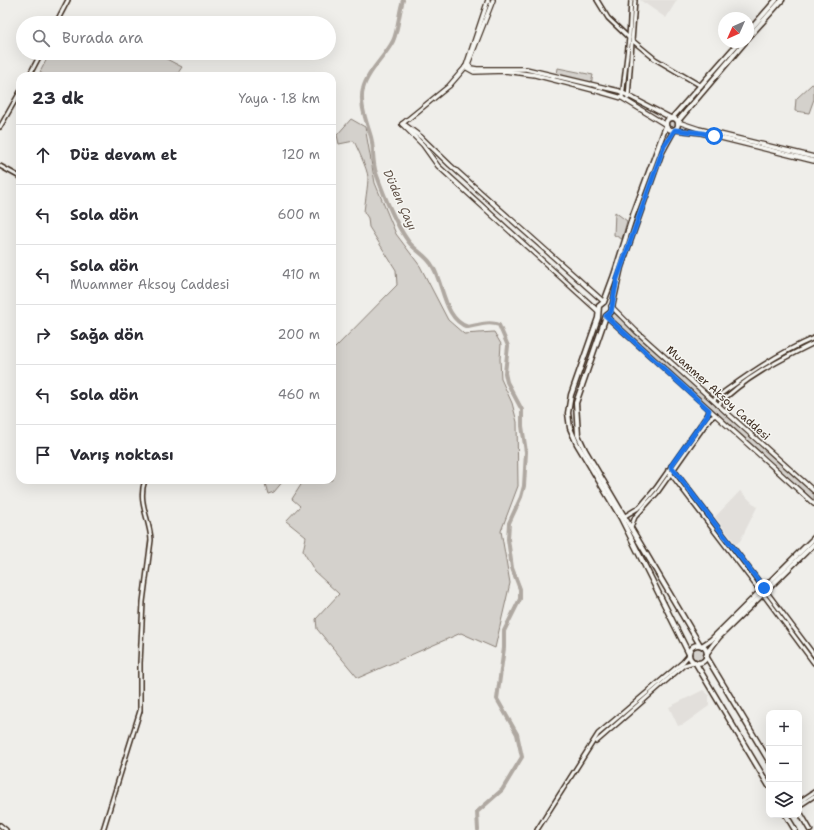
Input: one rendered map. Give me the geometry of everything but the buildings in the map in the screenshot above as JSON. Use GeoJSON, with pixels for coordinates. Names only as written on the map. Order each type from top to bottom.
{"type":"FeatureCollection","features":[{"type":"Feature","properties":{"kind":"main road"},"geometry":{"type":"LineString","coordinates":[[466,66],[488,0]]}},
{"type":"Feature","properties":{"kind":"main road"},"geometry":{"type":"LineString","coordinates":[[402,124],[449,86],[466,66],[493,0]]}},
{"type":"Feature","properties":{"kind":"main road"},"geometry":{"type":"LineString","coordinates":[[754,25],[776,0]]}},
{"type":"Feature","properties":{"kind":"main road"},"geometry":{"type":"LineString","coordinates":[[754,31],[782,0]]}},
{"type":"Feature","properties":{"kind":"main road"},"geometry":{"type":"LineString","coordinates":[[734,48],[672,118],[666,121],[666,126],[604,302],[600,305],[571,395],[568,413],[570,428],[576,444],[621,518],[689,654],[767,782]]}},
{"type":"Feature","properties":{"kind":"main road"},"geometry":{"type":"LineString","coordinates":[[740,48],[678,121],[678,127],[674,130],[661,154],[617,279],[611,312],[606,316],[576,403],[577,428],[585,450],[766,756]]}},
{"type":"Feature","properties":{"kind":"main road"},"geometry":{"type":"LineString","coordinates":[[466,66],[474,72],[505,71],[535,75],[622,98],[670,130],[702,133],[814,161]]}},
{"type":"Feature","properties":{"kind":"main road"},"geometry":{"type":"LineString","coordinates":[[470,69],[526,70],[623,93],[678,121],[699,129],[814,157]]}},
{"type":"Feature","properties":{"kind":"main road"},"geometry":{"type":"LineString","coordinates":[[402,124],[427,149],[438,166],[602,316],[606,316]]}},
{"type":"Feature","properties":{"kind":"main road"},"geometry":{"type":"LineString","coordinates":[[402,124],[414,130],[436,152],[604,302],[609,303],[611,306]]}},
{"type":"Feature","properties":{"kind":"main road","name":"Muammer Aksoy Caddesi"},"geometry":{"type":"LineString","coordinates":[[611,306],[814,491]]}},
{"type":"Feature","properties":{"kind":"main road","name":"Muammer Aksoy Caddesi"},"geometry":{"type":"LineString","coordinates":[[606,316],[814,504]]}},
{"type":"Feature","properties":{"kind":"main road"},"geometry":{"type":"LineString","coordinates":[[695,662],[704,660],[706,654],[719,637],[814,538]]}},
{"type":"Feature","properties":{"kind":"main road"},"geometry":{"type":"LineString","coordinates":[[689,654],[693,646],[701,645],[711,640],[814,544]]}},
{"type":"Feature","properties":{"kind":"main road"},"geometry":{"type":"LineString","coordinates":[[802,816],[810,830]]}},
{"type":"Feature","properties":{"kind":"main road"},"geometry":{"type":"LineString","coordinates":[[788,818],[795,830]]}},
{"type":"Feature","properties":{"kind":"street"},"geometry":{"type":"LineString","coordinates":[[60,16],[68,0]]}},
{"type":"Feature","properties":{"kind":"street"},"geometry":{"type":"LineString","coordinates":[[597,0],[608,18],[629,38]]}},
{"type":"Feature","properties":{"kind":"street"},"geometry":{"type":"LineString","coordinates":[[622,98],[629,38],[631,0]]}},
{"type":"Feature","properties":{"kind":"street"},"geometry":{"type":"LineString","coordinates":[[627,101],[633,41],[635,0]]}},
{"type":"Feature","properties":{"kind":"street"},"geometry":{"type":"LineString","coordinates":[[633,41],[655,59],[701,86]]}},
{"type":"Feature","properties":{"kind":"street"},"geometry":{"type":"LineString","coordinates":[[31,72],[37,60]]}},
{"type":"Feature","properties":{"kind":"street"},"geometry":{"type":"LineString","coordinates":[[0,127],[16,99]]}},
{"type":"Feature","properties":{"kind":"street"},"geometry":{"type":"LineString","coordinates":[[0,166],[16,175]]}},
{"type":"Feature","properties":{"kind":"street"},"geometry":{"type":"LineString","coordinates":[[713,400],[741,379],[781,355],[814,338]]}},
{"type":"Feature","properties":{"kind":"street"},"geometry":{"type":"LineString","coordinates":[[718,405],[741,384],[814,342]]}},
{"type":"Feature","properties":{"kind":"street"},"geometry":{"type":"LineString","coordinates":[[781,355],[785,358]]}},
{"type":"Feature","properties":{"kind":"street"},"geometry":{"type":"LineString","coordinates":[[631,527],[635,517],[657,493],[670,472],[671,466],[708,414],[709,410]]}},
{"type":"Feature","properties":{"kind":"street"},"geometry":{"type":"LineString","coordinates":[[625,516],[640,507],[674,469],[710,418],[716,415]]}},
{"type":"Feature","properties":{"kind":"street"},"geometry":{"type":"LineString","coordinates":[[671,466],[711,518],[814,663]]}},
{"type":"Feature","properties":{"kind":"street"},"geometry":{"type":"LineString","coordinates":[[670,472],[814,655]]}},
{"type":"Feature","properties":{"kind":"street"},"geometry":{"type":"LineString","coordinates":[[103,830],[140,711],[140,663],[143,602],[151,540],[151,533],[142,508],[143,484]]}},
{"type":"Feature","properties":{"kind":"street"},"geometry":{"type":"LineString","coordinates":[[708,522],[711,518]]}},
{"type":"Feature","properties":{"kind":"street"},"geometry":{"type":"LineString","coordinates":[[800,644],[811,651]]}},
{"type":"Feature","properties":{"kind":"street"},"geometry":{"type":"LineString","coordinates":[[807,654],[811,651]]}},
{"type":"Feature","properties":{"kind":"street"},"geometry":{"type":"LineString","coordinates":[[537,830],[598,734],[683,662],[689,654]]}},
{"type":"Feature","properties":{"kind":"street"},"geometry":{"type":"LineString","coordinates":[[593,744],[679,670],[695,662]]}},
{"type":"Feature","properties":{"kind":"street"},"geometry":{"type":"LineString","coordinates":[[802,800],[814,792]]}},
{"type":"Feature","properties":{"kind":"street"},"geometry":{"type":"LineString","coordinates":[[802,804],[814,796]]}},
{"type":"Feature","properties":{"kind":"street"},"geometry":{"type":"LineString","coordinates":[[0,825],[6,830]]}},
{"type":"Feature","properties":{"kind":"shaded area"},"geometry":{"type":"Polygon","coordinates":[[[640,0],[677,0],[666,18],[640,0]]]}},
{"type":"Feature","properties":{"kind":"shaded area"},"geometry":{"type":"Polygon","coordinates":[[[46,60],[168,60],[182,67],[179,72],[40,72],[46,60]]]}},
{"type":"Feature","properties":{"kind":"shaded area"},"geometry":{"type":"Polygon","coordinates":[[[558,68],[593,75],[591,84],[557,75],[558,68]]]}},
{"type":"Feature","properties":{"kind":"shaded area"},"geometry":{"type":"Polygon","coordinates":[[[812,84],[814,85],[814,99],[809,113],[795,111],[796,99],[812,84]]]}},
{"type":"Feature","properties":{"kind":"shaded area"},"geometry":{"type":"Polygon","coordinates":[[[351,119],[365,127],[375,183],[396,234],[420,266],[448,320],[464,334],[494,332],[501,344],[501,379],[512,403],[517,422],[518,486],[501,531],[510,583],[495,648],[461,633],[358,678],[317,629],[316,619],[339,594],[315,572],[303,551],[306,537],[286,521],[300,506],[292,499],[301,484],[336,484],[336,347],[397,285],[396,270],[369,227],[368,218],[364,212],[368,177],[362,159],[354,141],[339,144],[337,135],[351,119]]]}},
{"type":"Feature","properties":{"kind":"shaded area"},"geometry":{"type":"Polygon","coordinates":[[[670,120],[674,120],[676,124],[674,128],[670,128],[668,126],[668,122],[670,120]]]}},
{"type":"Feature","properties":{"kind":"shaded area"},"geometry":{"type":"Polygon","coordinates":[[[615,212],[627,221],[622,239],[614,235],[615,212]]]}},
{"type":"Feature","properties":{"kind":"shaded area"},"geometry":{"type":"Polygon","coordinates":[[[614,313],[814,493],[814,501],[610,318],[614,313]]]}},
{"type":"Feature","properties":{"kind":"shaded area"},"geometry":{"type":"Polygon","coordinates":[[[265,484],[281,484],[274,492],[268,494],[265,484]]]}},
{"type":"Feature","properties":{"kind":"shaded area"},"geometry":{"type":"Polygon","coordinates":[[[740,491],[757,507],[740,541],[736,544],[715,517],[740,491]]]}},
{"type":"Feature","properties":{"kind":"shaded area"},"geometry":{"type":"Polygon","coordinates":[[[698,646],[703,648],[705,653],[703,658],[698,660],[693,658],[691,653],[693,648],[698,646]]]}},
{"type":"Feature","properties":{"kind":"shaded area"},"geometry":{"type":"Polygon","coordinates":[[[703,690],[709,695],[709,706],[684,724],[678,726],[669,707],[703,690]]]}},
{"type":"Feature","properties":{"kind":"waterway","name":"Düden Çayı"},"geometry":{"type":"LineString","coordinates":[[403,0],[393,41],[368,77],[363,89],[362,101],[372,141],[375,168],[386,199],[398,226],[411,244],[433,267],[449,310],[454,317],[460,323],[468,327],[487,323],[499,325],[508,346],[505,373],[507,382],[522,410],[522,426],[526,452],[524,486],[521,497],[509,523],[508,539],[512,568],[520,589],[520,599],[504,631],[504,648],[497,699],[517,734],[522,757],[502,790],[477,812],[478,830]]}},
{"type":"Feature","properties":{"kind":"route"},"geometry":{"type":"LineString","coordinates":[[714,136],[674,130],[664,146],[617,279],[611,312],[606,316],[709,410],[708,414],[671,466],[764,588]]}}]}
